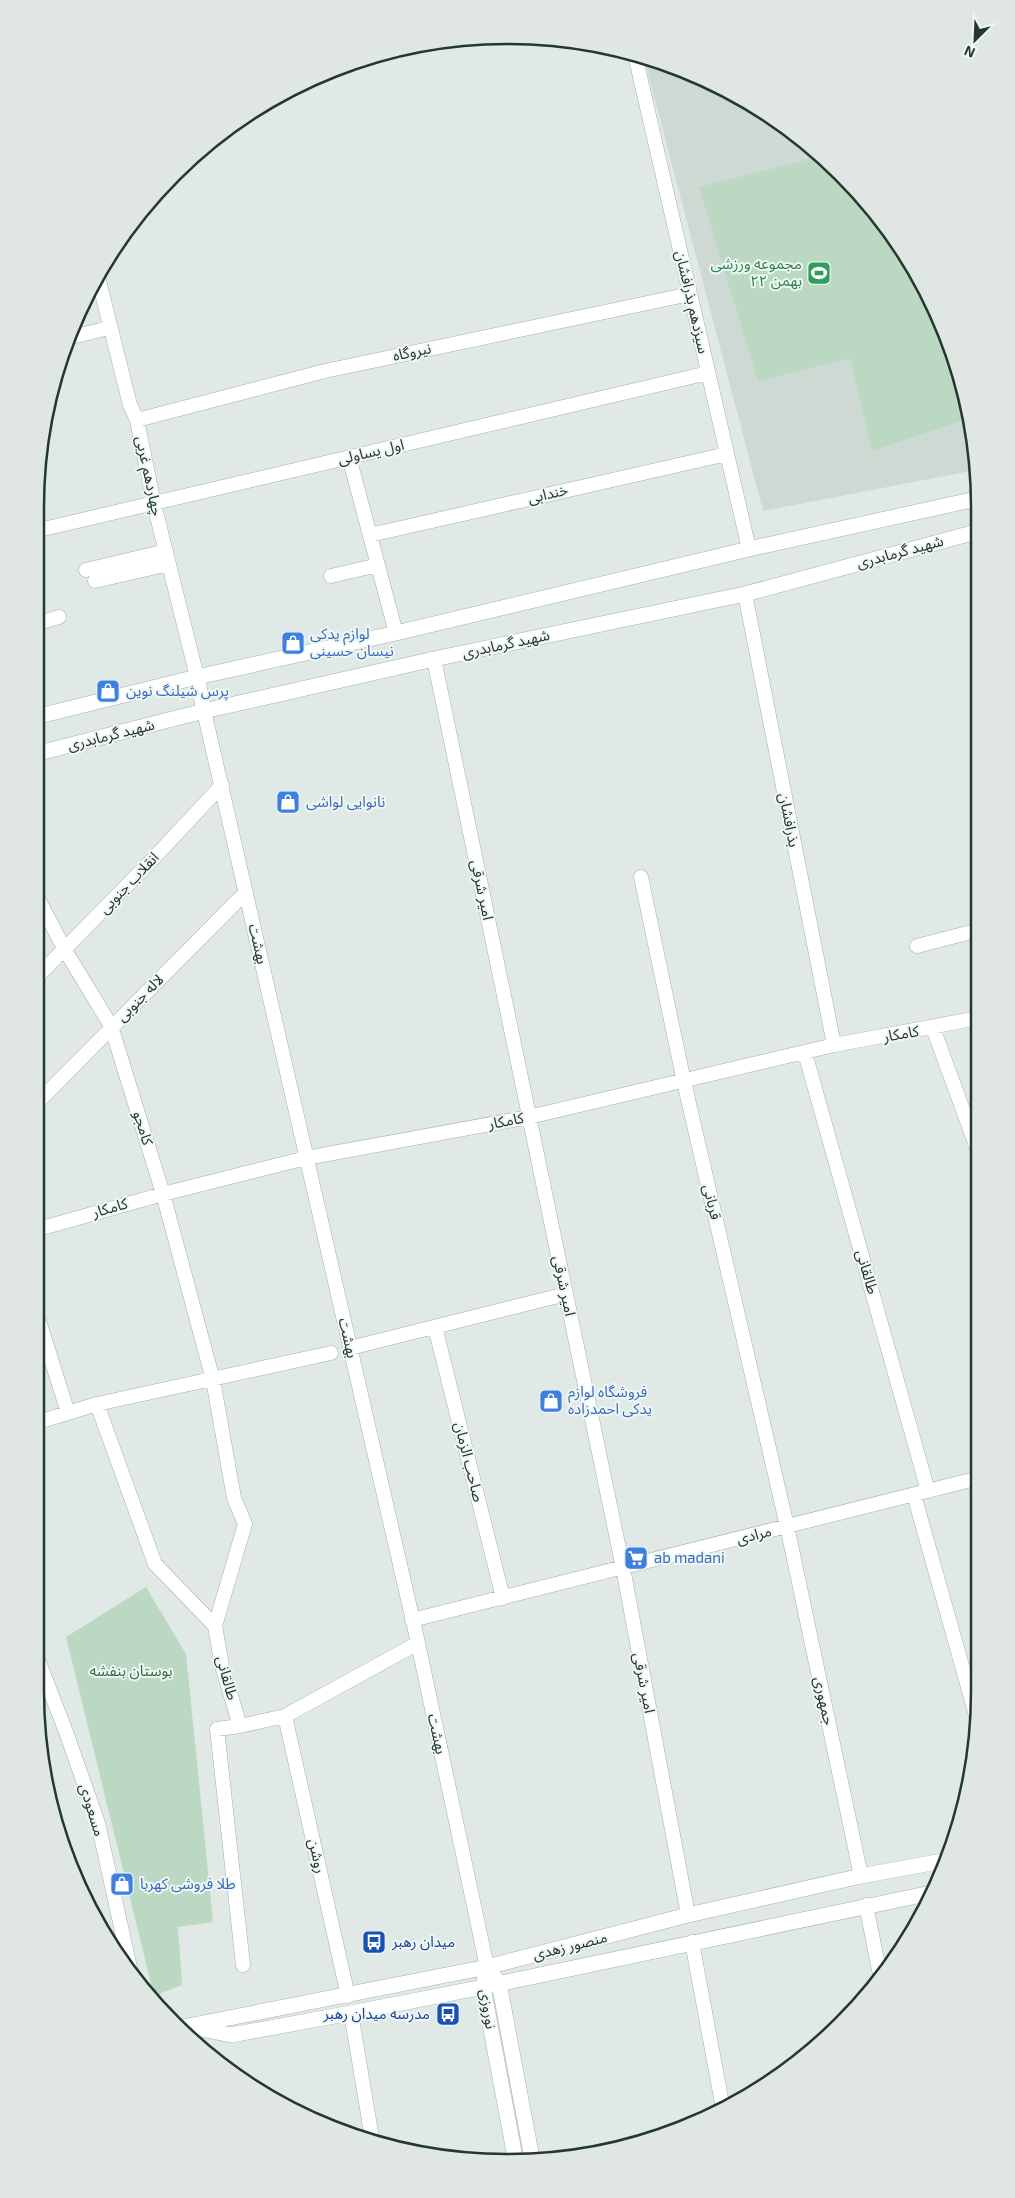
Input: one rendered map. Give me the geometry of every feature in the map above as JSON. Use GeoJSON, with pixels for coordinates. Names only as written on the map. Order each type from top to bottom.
{"type":"FeatureCollection","features":[{"type":"Feature","properties":{"kind":"main road"},"geometry":{"type":"LineString","coordinates":[[44,715],[197,677],[396,633],[749,550],[971,501]]}},
{"type":"Feature","properties":{"kind":"main road","name":"شهید گرمابدری"},"geometry":{"type":"LineString","coordinates":[[44,752],[204,711],[434,658],[745,594],[971,534]]}},
{"type":"Feature","properties":{"kind":"main road"},"geometry":{"type":"LineString","coordinates":[[197,677],[204,711]]}},
{"type":"Feature","properties":{"kind":"main road","name":"منصور زهدی"},"geometry":{"type":"LineString","coordinates":[[189,2027],[487,1967],[688,1915],[861,1876],[938,1862]]}},
{"type":"Feature","properties":{"kind":"main road","name":"منصور زهدی"},"geometry":{"type":"LineString","coordinates":[[190,2028],[231,2035],[483,1987],[924,1894]]}},
{"type":"Feature","properties":{"kind":"main road"},"geometry":{"type":"LineString","coordinates":[[688,1915],[692,1942]]}},
{"type":"Feature","properties":{"kind":"main road","name":"نوروزی"},"geometry":{"type":"LineString","coordinates":[[487,1967],[499,1983],[531,2153]]}},
{"type":"Feature","properties":{"kind":"main road","name":"نوروزی"},"geometry":{"type":"LineString","coordinates":[[487,1967],[483,1987],[514,2154]]}},
{"type":"Feature","properties":{"kind":"street","name":"سیزدهم بذرافشان"},"geometry":{"type":"LineString","coordinates":[[637,62],[749,550]]}},
{"type":"Feature","properties":{"kind":"street","name":"چهاردهم غربی"},"geometry":{"type":"LineString","coordinates":[[100,287],[130,405],[137,420],[154,504],[197,677]]}},
{"type":"Feature","properties":{"kind":"street","name":"نیروگاه"},"geometry":{"type":"LineString","coordinates":[[137,420],[325,370],[690,294]]}},
{"type":"Feature","properties":{"kind":"street"},"geometry":{"type":"LineString","coordinates":[[77,336],[109,328]]}},
{"type":"Feature","properties":{"kind":"street","name":"اول یساولی"},"geometry":{"type":"LineString","coordinates":[[44,529],[708,373]]}},
{"type":"Feature","properties":{"kind":"street","name":"خندابی"},"geometry":{"type":"LineString","coordinates":[[370,535],[727,454]]}},
{"type":"Feature","properties":{"kind":"street"},"geometry":{"type":"LineString","coordinates":[[349,457],[396,633]]}},
{"type":"Feature","properties":{"kind":"street"},"geometry":{"type":"LineString","coordinates":[[86,570],[167,558]]}},
{"type":"Feature","properties":{"kind":"street"},"geometry":{"type":"LineString","coordinates":[[95,581],[167,558]]}},
{"type":"Feature","properties":{"kind":"street"},"geometry":{"type":"LineString","coordinates":[[331,576],[378,565]]}},
{"type":"Feature","properties":{"kind":"street","name":"بذرافشان"},"geometry":{"type":"LineString","coordinates":[[745,594],[834,1045]]}},
{"type":"Feature","properties":{"kind":"street"},"geometry":{"type":"LineString","coordinates":[[44,621],[58,617]]}},
{"type":"Feature","properties":{"kind":"street","name":"امیر شرقی"},"geometry":{"type":"LineString","coordinates":[[434,658],[623,1568],[688,1915]]}},
{"type":"Feature","properties":{"kind":"street","name":"بهشت"},"geometry":{"type":"LineString","coordinates":[[204,711],[418,1643],[487,1967]]}},
{"type":"Feature","properties":{"kind":"street","name":"انقلاب جنوبی"},"geometry":{"type":"LineString","coordinates":[[44,970],[222,785]]}},
{"type":"Feature","properties":{"kind":"street","name":"قربانی"},"geometry":{"type":"LineString","coordinates":[[641,877],[684,1082],[788,1526]]}},
{"type":"Feature","properties":{"kind":"street","name":"لاله جنوبی"},"geometry":{"type":"LineString","coordinates":[[44,1096],[246,892]]}},
{"type":"Feature","properties":{"kind":"street","name":"کامجو"},"geometry":{"type":"LineString","coordinates":[[44,910],[65,950],[112,1026],[164,1194],[213,1380]]}},
{"type":"Feature","properties":{"kind":"street"},"geometry":{"type":"LineString","coordinates":[[917,946],[971,932]]}},
{"type":"Feature","properties":{"kind":"street","name":"کامکار"},"geometry":{"type":"LineString","coordinates":[[44,1227],[164,1194],[306,1158],[529,1117],[684,1082],[834,1045],[971,1020]]}},
{"type":"Feature","properties":{"kind":"street"},"geometry":{"type":"LineString","coordinates":[[932,1028],[971,1132]]}},
{"type":"Feature","properties":{"kind":"street","name":"طالقانی"},"geometry":{"type":"LineString","coordinates":[[805,1053],[928,1491]]}},
{"type":"Feature","properties":{"kind":"street"},"geometry":{"type":"LineString","coordinates":[[350,1348],[566,1294]]}},
{"type":"Feature","properties":{"kind":"street","name":"صاحب الزمان"},"geometry":{"type":"LineString","coordinates":[[435,1326],[503,1598]]}},
{"type":"Feature","properties":{"kind":"street"},"geometry":{"type":"LineString","coordinates":[[44,1337],[68,1413]]}},
{"type":"Feature","properties":{"kind":"street"},"geometry":{"type":"LineString","coordinates":[[44,1420],[96,1404],[331,1353]]}},
{"type":"Feature","properties":{"kind":"street"},"geometry":{"type":"LineString","coordinates":[[213,1380],[234,1498],[244,1524],[214,1626]]}},
{"type":"Feature","properties":{"kind":"street"},"geometry":{"type":"LineString","coordinates":[[96,1404],[155,1564],[214,1626]]}},
{"type":"Feature","properties":{"kind":"street","name":"مرادی"},"geometry":{"type":"LineString","coordinates":[[412,1620],[971,1480]]}},
{"type":"Feature","properties":{"kind":"street"},"geometry":{"type":"LineString","coordinates":[[914,1495],[971,1697]]}},
{"type":"Feature","properties":{"kind":"street","name":"جمهوری"},"geometry":{"type":"LineString","coordinates":[[788,1526],[861,1876]]}},
{"type":"Feature","properties":{"kind":"street","name":"طالقانی"},"geometry":{"type":"LineString","coordinates":[[214,1626],[222,1666],[240,1726]]}},
{"type":"Feature","properties":{"kind":"street"},"geometry":{"type":"LineString","coordinates":[[243,1965],[217,1729],[285,1716],[418,1643]]}},
{"type":"Feature","properties":{"kind":"street","name":"مسعودی"},"geometry":{"type":"LineString","coordinates":[[44,1675],[98,1823],[127,1955]]}},
{"type":"Feature","properties":{"kind":"street","name":"روشن"},"geometry":{"type":"LineString","coordinates":[[285,1716],[348,1996]]}},
{"type":"Feature","properties":{"kind":"street"},"geometry":{"type":"LineString","coordinates":[[866,1905],[879,1968]]}},
{"type":"Feature","properties":{"kind":"street"},"geometry":{"type":"LineString","coordinates":[[692,1942],[722,2101]]}},
{"type":"Feature","properties":{"kind":"street"},"geometry":{"type":"LineString","coordinates":[[351,2013],[371,2134]]}},
{"type":"Feature","properties":{"kind":"shaded area"},"geometry":{"type":"Polygon","coordinates":[[[646,65],[685,79],[739,106],[790,140],[835,180],[875,225],[909,276],[936,330],[947,358],[955,387],[962,417],[969,471],[763,511],[646,65]]]}},
{"type":"Feature","properties":{"kind":"green space","name":"مجموعه ورزشی ۲۲ بهمن"},"geometry":{"type":"Polygon","coordinates":[[[813,159],[856,202],[875,225],[909,276],[936,330],[947,358],[963,420],[872,451],[850,358],[758,381],[699,187],[813,159]]]}},
{"type":"Feature","properties":{"kind":"green space","name":"بوستان بنفشه"},"geometry":{"type":"Polygon","coordinates":[[[146,1587],[186,1654],[213,1922],[178,1927],[182,1985],[158,1995],[152,1987],[66,1637],[146,1587]]]}},
{"type":"Feature","properties":{"kind":"place","name":"مجموعه ورزشی ۲۲ بهمن"},"geometry":{"type":"Point","coordinates":[819,273]}},
{"type":"Feature","properties":{"kind":"place","name":"لوازم یدکی نیسان حسینی"},"geometry":{"type":"Point","coordinates":[293,643]}},
{"type":"Feature","properties":{"kind":"place","name":"پرس شیلنگ نوین"},"geometry":{"type":"Point","coordinates":[108,691]}},
{"type":"Feature","properties":{"kind":"place","name":"نانوایی لواشی"},"geometry":{"type":"Point","coordinates":[288,802]}},
{"type":"Feature","properties":{"kind":"place","name":"فروشگاه لوازم یدکی احمدزاده"},"geometry":{"type":"Point","coordinates":[551,1401]}},
{"type":"Feature","properties":{"kind":"place","name":"ab madani"},"geometry":{"type":"Point","coordinates":[636,1558]}},
{"type":"Feature","properties":{"kind":"place","name":"طلا فروشی کهربا"},"geometry":{"type":"Point","coordinates":[122,1884]}},
{"type":"Feature","properties":{"kind":"place","name":"میدان رهبر"},"geometry":{"type":"Point","coordinates":[374,1942]}},
{"type":"Feature","properties":{"kind":"place","name":"مدرسه میدان رهبر"},"geometry":{"type":"Point","coordinates":[448,2014]}}]}
